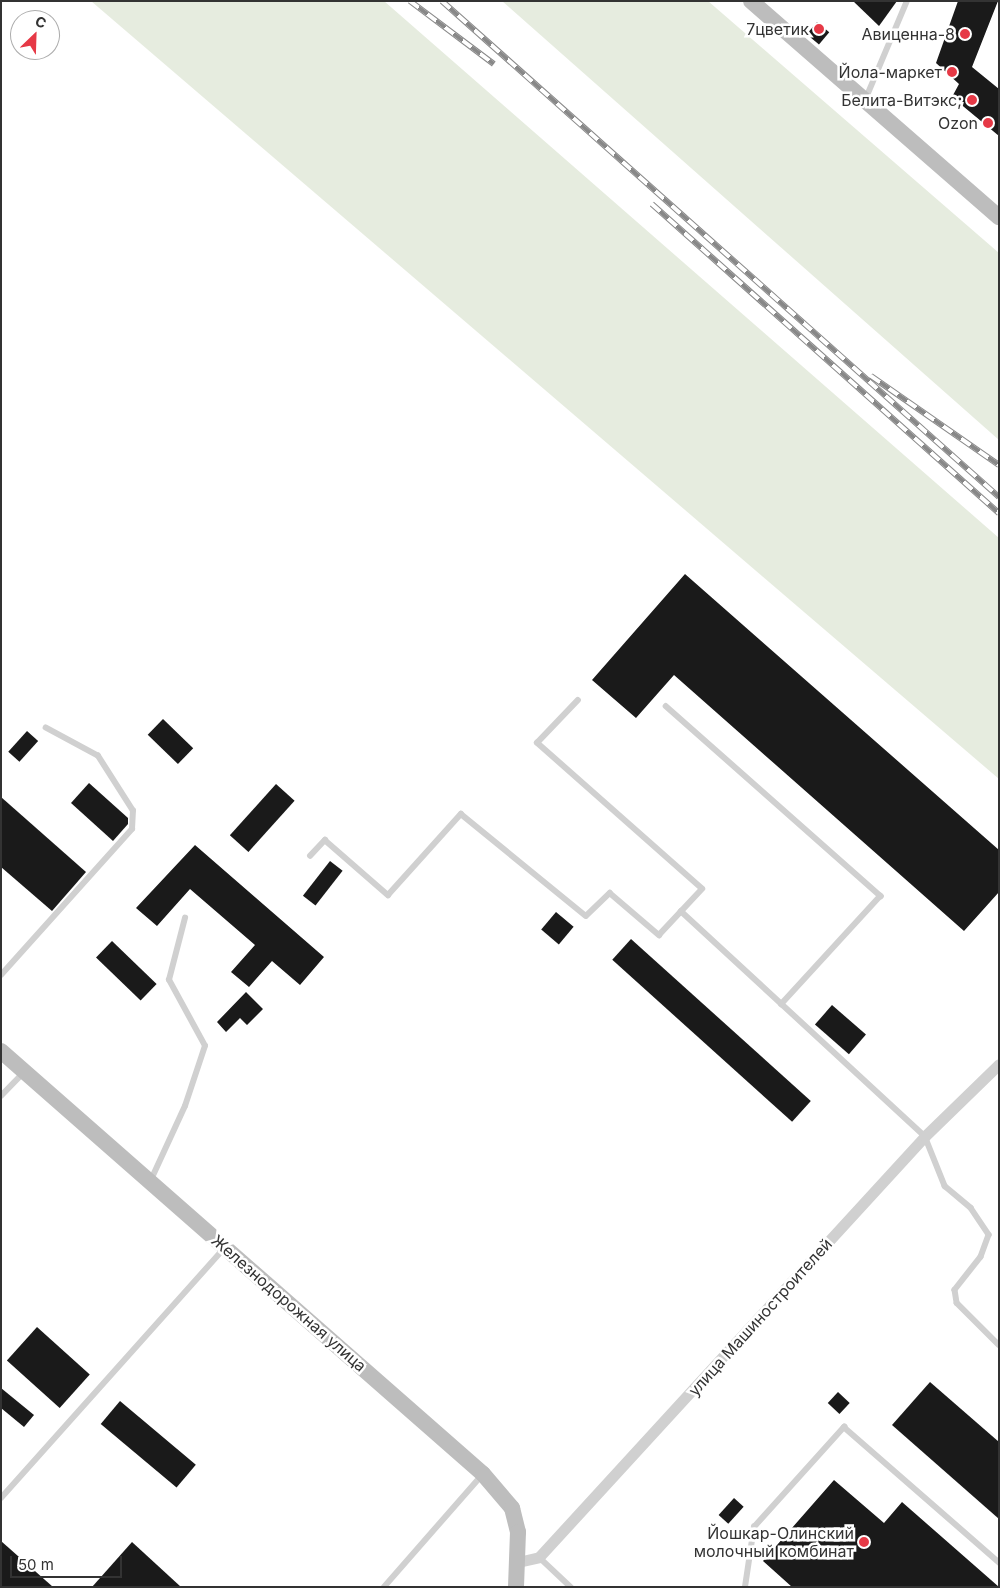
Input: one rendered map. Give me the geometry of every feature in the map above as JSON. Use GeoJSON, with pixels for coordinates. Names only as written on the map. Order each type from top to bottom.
{"type":"FeatureCollection","features":[{"type":"Feature","properties":{"kind":"street"},"geometry":{"type":"LineString","coordinates":[[751,1],[999,217]]}},
{"type":"Feature","properties":{"kind":"street","name":"Железнодорожная улица"},"geometry":{"type":"LineString","coordinates":[[1,1051],[483,1474],[512,1508],[518,1532],[516,1587]]}},
{"type":"Feature","properties":{"kind":"street","name":"улица Машиностроителей"},"geometry":{"type":"LineString","coordinates":[[539,1557],[925,1136],[999,1064]]}},
{"type":"Feature","properties":{"kind":"street"},"geometry":{"type":"LineString","coordinates":[[518,1562],[539,1557]]}},
{"type":"Feature","properties":{"kind":"lane"},"geometry":{"type":"LineString","coordinates":[[865,100],[907,1]]}},
{"type":"Feature","properties":{"kind":"lane"},"geometry":{"type":"LineString","coordinates":[[310,856],[325,840],[388,896],[461,814],[586,916],[610,892],[659,935],[702,889],[537,743],[578,700]]}},
{"type":"Feature","properties":{"kind":"lane"},"geometry":{"type":"LineString","coordinates":[[666,706],[881,896],[782,1004]]}},
{"type":"Feature","properties":{"kind":"lane"},"geometry":{"type":"LineString","coordinates":[[1,975],[132,829],[133,811],[98,756],[46,728]]}},
{"type":"Feature","properties":{"kind":"lane"},"geometry":{"type":"LineString","coordinates":[[681,911],[925,1136],[945,1186],[971,1208],[989,1235],[981,1258],[955,1290],[956,1303],[999,1345]]}},
{"type":"Feature","properties":{"kind":"lane"},"geometry":{"type":"LineString","coordinates":[[150,1182],[185,1106],[205,1046],[169,980],[185,918]]}},
{"type":"Feature","properties":{"kind":"lane"},"geometry":{"type":"LineString","coordinates":[[1,1096],[24,1071]]}},
{"type":"Feature","properties":{"kind":"lane"},"geometry":{"type":"LineString","coordinates":[[1,1498],[225,1247]]}},
{"type":"Feature","properties":{"kind":"lane"},"geometry":{"type":"LineString","coordinates":[[745,1587],[754,1527],[844,1427],[999,1562]]}},
{"type":"Feature","properties":{"kind":"lane"},"geometry":{"type":"LineString","coordinates":[[384,1587],[483,1474]]}},
{"type":"Feature","properties":{"kind":"lane"},"geometry":{"type":"LineString","coordinates":[[539,1557],[571,1587]]}},
{"type":"Feature","properties":{"kind":"shaded area"},"geometry":{"type":"Polygon","coordinates":[[[91,1],[384,1],[999,538],[999,779],[91,1]]]}},
{"type":"Feature","properties":{"kind":"shaded area"},"geometry":{"type":"Polygon","coordinates":[[[502,1],[708,1],[999,253],[999,440],[502,1]]]}},
{"type":"Feature","properties":{"kind":"building"},"geometry":{"type":"Polygon","coordinates":[[[853,1],[897,1],[879,26],[853,1]]]}},
{"type":"Feature","properties":{"kind":"building"},"geometry":{"type":"Polygon","coordinates":[[[958,1],[998,1],[972,67],[999,89],[999,136],[952,97],[959,84],[936,63],[958,1]]]}},
{"type":"Feature","properties":{"kind":"building"},"geometry":{"type":"Polygon","coordinates":[[[817,22],[829,32],[819,45],[807,34],[817,22]]]}},
{"type":"Feature","properties":{"kind":"building"},"geometry":{"type":"Polygon","coordinates":[[[685,574],[999,850],[999,892],[964,931],[674,675],[636,718],[592,680],[685,574]]]}},
{"type":"Feature","properties":{"kind":"building"},"geometry":{"type":"Polygon","coordinates":[[[163,719],[193,748],[178,764],[148,735],[163,719]]]}},
{"type":"Feature","properties":{"kind":"building"},"geometry":{"type":"Polygon","coordinates":[[[27,731],[38,741],[19,762],[8,752],[27,731]]]}},
{"type":"Feature","properties":{"kind":"building"},"geometry":{"type":"Polygon","coordinates":[[[89,783],[128,818],[128,824],[113,841],[71,803],[89,783]]]}},
{"type":"Feature","properties":{"kind":"building"},"geometry":{"type":"Polygon","coordinates":[[[276,784],[295,801],[248,852],[230,835],[276,784]]]}},
{"type":"Feature","properties":{"kind":"building"},"geometry":{"type":"Polygon","coordinates":[[[1,797],[86,872],[52,911],[1,867],[1,797]]]}},
{"type":"Feature","properties":{"kind":"building"},"geometry":{"type":"Polygon","coordinates":[[[195,845],[324,957],[300,985],[272,961],[249,987],[231,972],[255,945],[190,889],[157,926],[136,908],[195,845]]]}},
{"type":"Feature","properties":{"kind":"building"},"geometry":{"type":"Polygon","coordinates":[[[330,861],[343,871],[316,906],[303,896],[330,861]]]}},
{"type":"Feature","properties":{"kind":"building"},"geometry":{"type":"Polygon","coordinates":[[[556,912],[574,927],[559,944],[541,930],[556,912]]]}},
{"type":"Feature","properties":{"kind":"building"},"geometry":{"type":"Polygon","coordinates":[[[631,939],[811,1101],[792,1122],[612,960],[631,939]]]}},
{"type":"Feature","properties":{"kind":"building"},"geometry":{"type":"Polygon","coordinates":[[[112,941],[157,984],[141,1001],[96,958],[112,941]]]}},
{"type":"Feature","properties":{"kind":"building"},"geometry":{"type":"Polygon","coordinates":[[[246,992],[263,1009],[247,1025],[240,1018],[226,1032],[217,1022],[246,992]]]}},
{"type":"Feature","properties":{"kind":"building"},"geometry":{"type":"Polygon","coordinates":[[[832,1005],[866,1035],[849,1054],[815,1025],[832,1005]]]}},
{"type":"Feature","properties":{"kind":"building"},"geometry":{"type":"Polygon","coordinates":[[[37,1327],[90,1375],[60,1408],[7,1360],[37,1327]]]}},
{"type":"Feature","properties":{"kind":"building"},"geometry":{"type":"Polygon","coordinates":[[[930,1382],[999,1442],[999,1519],[892,1425],[930,1382]]]}},
{"type":"Feature","properties":{"kind":"building"},"geometry":{"type":"Polygon","coordinates":[[[1,1388],[34,1415],[24,1427],[1,1408],[1,1388]]]}},
{"type":"Feature","properties":{"kind":"building"},"geometry":{"type":"Polygon","coordinates":[[[838,1392],[850,1403],[839,1414],[828,1403],[838,1392]]]}},
{"type":"Feature","properties":{"kind":"building"},"geometry":{"type":"Polygon","coordinates":[[[120,1401],[196,1465],[177,1488],[101,1424],[120,1401]]]}},
{"type":"Feature","properties":{"kind":"building","name":"Йошкар-Олинский молочный комбинат"},"geometry":{"type":"Polygon","coordinates":[[[834,1480],[884,1523],[902,1502],[999,1587],[792,1587],[763,1561],[834,1480]]]}},
{"type":"Feature","properties":{"kind":"building"},"geometry":{"type":"Polygon","coordinates":[[[734,1498],[744,1507],[728,1524],[719,1515],[734,1498]]]}},
{"type":"Feature","properties":{"kind":"building"},"geometry":{"type":"Polygon","coordinates":[[[1,1541],[53,1587],[1,1587],[1,1541]]]}},
{"type":"Feature","properties":{"kind":"building"},"geometry":{"type":"Polygon","coordinates":[[[132,1542],[181,1587],[92,1587],[132,1542]]]}},
{"type":"Feature","properties":{"kind":"railway"},"geometry":{"type":"LineString","coordinates":[[410,1],[494,64]]}},
{"type":"Feature","properties":{"kind":"railway"},"geometry":{"type":"LineString","coordinates":[[442,1],[999,497]]}},
{"type":"Feature","properties":{"kind":"railway"},"geometry":{"type":"LineString","coordinates":[[652,204],[999,513]]}},
{"type":"Feature","properties":{"kind":"railway"},"geometry":{"type":"LineString","coordinates":[[871,376],[999,465]]}},
{"type":"Feature","properties":{"kind":"place","name":"7цветик"},"geometry":{"type":"Point","coordinates":[819,29]}},
{"type":"Feature","properties":{"kind":"place","name":"Авиценна-8"},"geometry":{"type":"Point","coordinates":[965,34]}},
{"type":"Feature","properties":{"kind":"place","name":"Йола-маркет"},"geometry":{"type":"Point","coordinates":[952,72]}},
{"type":"Feature","properties":{"kind":"place","name":"Белита-Витэкс;"},"geometry":{"type":"Point","coordinates":[972,100]}},
{"type":"Feature","properties":{"kind":"place","name":"Ozon"},"geometry":{"type":"Point","coordinates":[988,123]}},
{"type":"Feature","properties":{"kind":"place","name":"Йошкар-Олинский молочный комбинат"},"geometry":{"type":"Point","coordinates":[864,1542]}}]}
